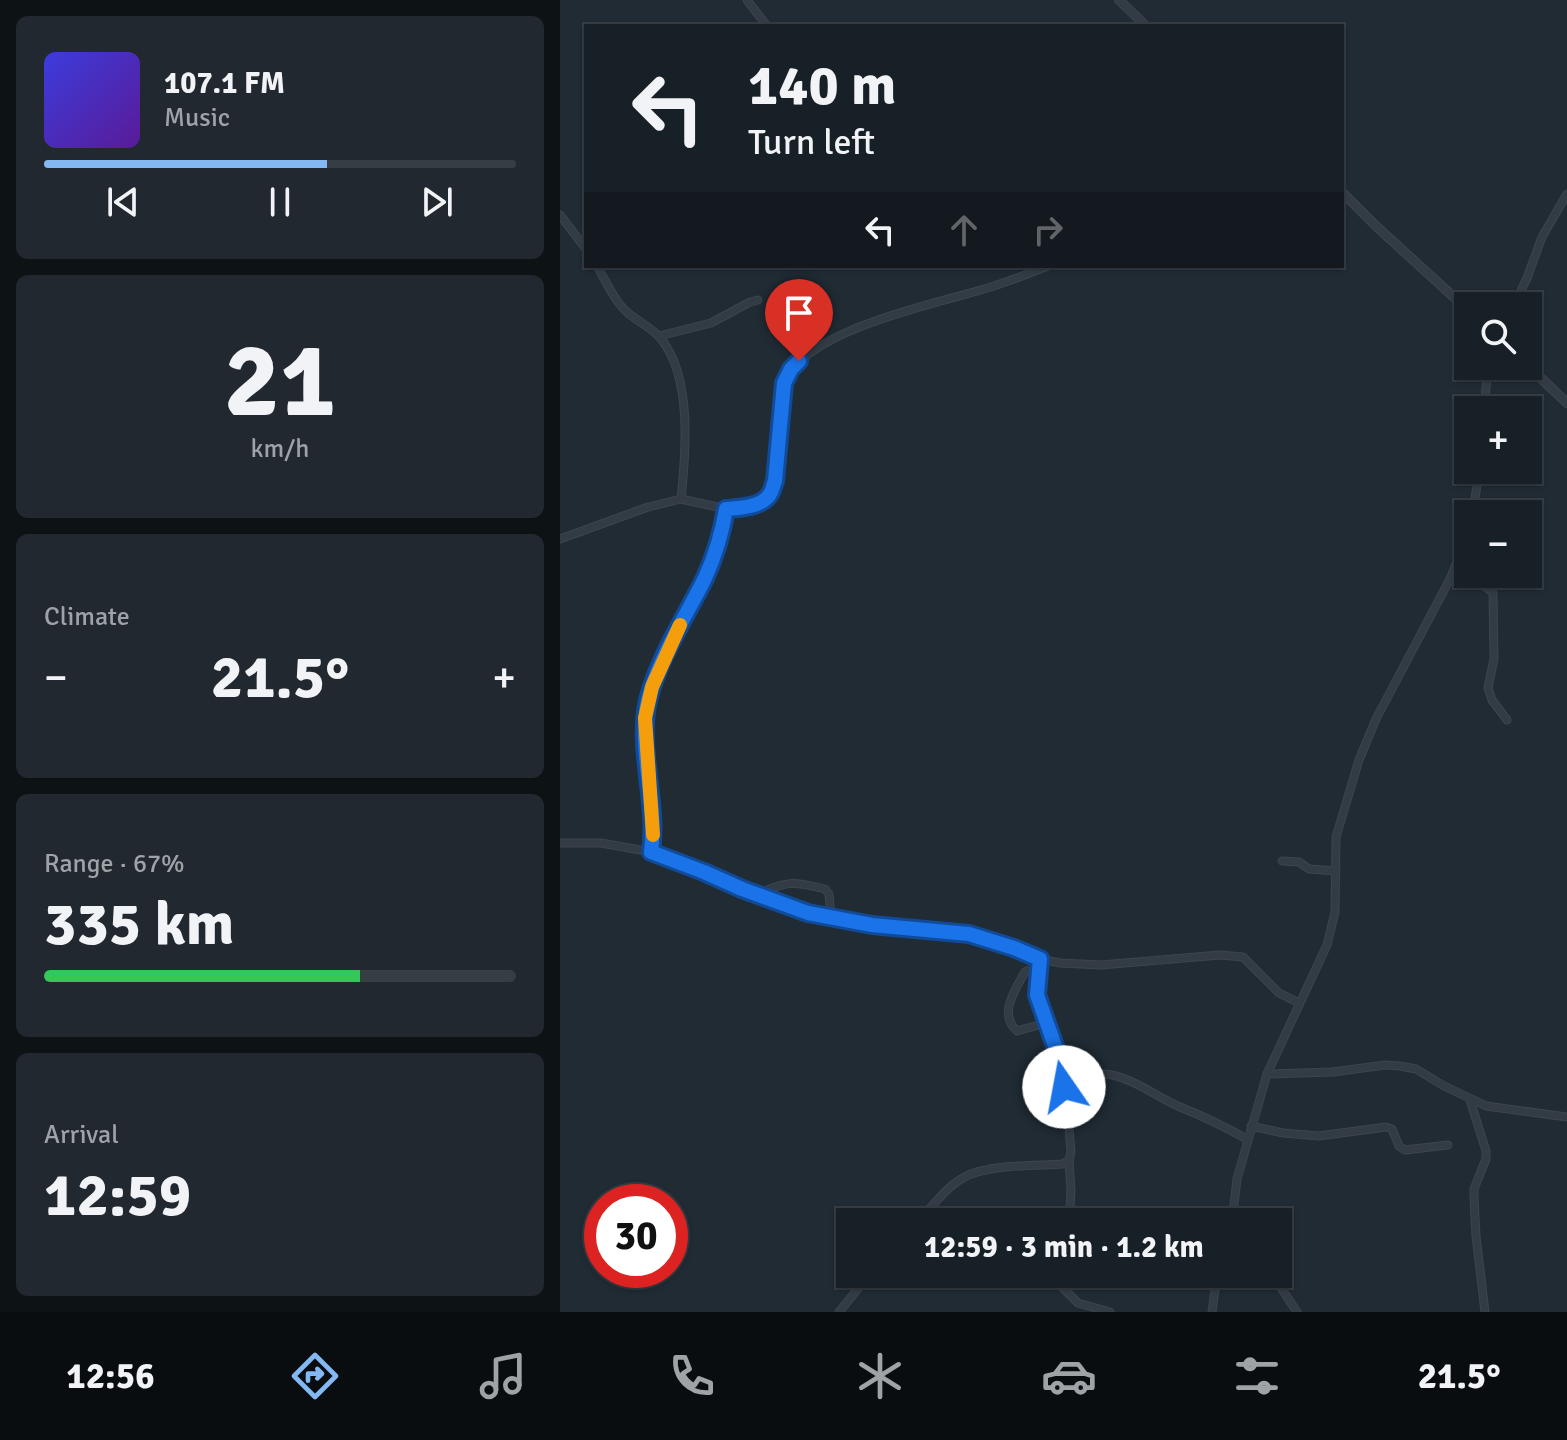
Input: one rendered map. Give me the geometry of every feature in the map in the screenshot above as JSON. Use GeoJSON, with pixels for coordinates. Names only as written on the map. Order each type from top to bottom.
{"type":"FeatureCollection","features":[{"type":"Feature","properties":{"kind":"street"},"geometry":{"type":"LineString","coordinates":[[747,0],[765,24]]}},
{"type":"Feature","properties":{"kind":"street"},"geometry":{"type":"LineString","coordinates":[[1121,1],[1144,24]]}},
{"type":"Feature","properties":{"kind":"street"},"geometry":{"type":"LineString","coordinates":[[1344,194],[1454,297]]}},
{"type":"Feature","properties":{"kind":"street"},"geometry":{"type":"LineString","coordinates":[[1520,292],[1542,237],[1567,194]]}},
{"type":"Feature","properties":{"kind":"street"},"geometry":{"type":"LineString","coordinates":[[560,215],[584,246]]}},
{"type":"Feature","properties":{"kind":"street"},"geometry":{"type":"LineString","coordinates":[[598,268],[624,308],[659,336],[670,352],[681,391],[686,434],[681,499]]}},
{"type":"Feature","properties":{"kind":"street"},"geometry":{"type":"LineString","coordinates":[[560,539],[648,507],[681,499],[726,509],[758,504],[769,496],[775,481],[784,383],[799,361],[825,343],[867,323],[989,288],[1043,268]]}},
{"type":"Feature","properties":{"kind":"street"},"geometry":{"type":"LineString","coordinates":[[659,336],[711,323],[758,300]]}},
{"type":"Feature","properties":{"kind":"street"},"geometry":{"type":"LineString","coordinates":[[1542,379],[1567,403]]}},
{"type":"Feature","properties":{"kind":"street"},"geometry":{"type":"LineString","coordinates":[[651,852],[653,823],[645,734],[648,701],[662,661],[719,544],[726,509]]}},
{"type":"Feature","properties":{"kind":"street"},"geometry":{"type":"LineString","coordinates":[[1233,1208],[1247,1139],[1267,1074],[1327,945],[1335,912],[1336,837],[1359,760],[1376,719],[1454,569]]}},
{"type":"Feature","properties":{"kind":"street"},"geometry":{"type":"LineString","coordinates":[[1451,577],[1486,587],[1493,593],[1494,659],[1488,688],[1492,700],[1507,720]]}},
{"type":"Feature","properties":{"kind":"street"},"geometry":{"type":"LineString","coordinates":[[560,843],[601,843],[651,852],[808,913],[872,925],[969,934],[1014,948],[1039,962],[1101,965],[1220,955],[1243,957],[1279,993],[1299,1003]]}},
{"type":"Feature","properties":{"kind":"street"},"geometry":{"type":"LineString","coordinates":[[1282,861],[1299,862],[1309,869],[1336,871]]}},
{"type":"Feature","properties":{"kind":"street"},"geometry":{"type":"LineString","coordinates":[[757,894],[786,882],[825,889],[829,894],[831,917]]}},
{"type":"Feature","properties":{"kind":"street"},"geometry":{"type":"LineString","coordinates":[[1039,962],[1037,995],[1055,1046],[1067,1104],[1071,1152],[1070,1208]]}},
{"type":"Feature","properties":{"kind":"street"},"geometry":{"type":"LineString","coordinates":[[1039,962],[1025,972],[1009,1002],[1008,1018],[1017,1031],[1046,1023]]}},
{"type":"Feature","properties":{"kind":"street"},"geometry":{"type":"LineString","coordinates":[[1267,1074],[1333,1072],[1392,1065],[1416,1069],[1486,1106],[1567,1117]]}},
{"type":"Feature","properties":{"kind":"street"},"geometry":{"type":"LineString","coordinates":[[1064,1087],[1109,1074],[1247,1139]]}},
{"type":"Feature","properties":{"kind":"street"},"geometry":{"type":"LineString","coordinates":[[1470,1099],[1486,1151],[1486,1159],[1474,1189],[1485,1312]]}},
{"type":"Feature","properties":{"kind":"street"},"geometry":{"type":"LineString","coordinates":[[1251,1126],[1319,1136],[1386,1127],[1392,1129],[1399,1146],[1405,1150],[1448,1145]]}},
{"type":"Feature","properties":{"kind":"street"},"geometry":{"type":"LineString","coordinates":[[931,1208],[950,1187],[967,1175],[1003,1168],[1063,1164],[1069,1160]]}},
{"type":"Feature","properties":{"kind":"street"},"geometry":{"type":"LineString","coordinates":[[839,1312],[859,1288]]}},
{"type":"Feature","properties":{"kind":"street"},"geometry":{"type":"LineString","coordinates":[[1063,1288],[1074,1300],[1110,1312]]}},
{"type":"Feature","properties":{"kind":"street"},"geometry":{"type":"LineString","coordinates":[[1212,1312],[1215,1288]]}},
{"type":"Feature","properties":{"kind":"street"},"geometry":{"type":"LineString","coordinates":[[1281,1288],[1297,1312]]}},
{"type":"Feature","properties":{"kind":"slow traffic"},"geometry":{"type":"LineString","coordinates":[[653,835],[645,718],[652,687],[680,625]]}},
{"type":"Feature","properties":{"kind":"route"},"geometry":{"type":"LineString","coordinates":[[799,361],[784,383],[775,481],[769,496],[758,504],[726,509],[719,544],[652,687],[645,718],[653,823],[651,852],[808,913],[872,925],[969,934],[1040,959],[1037,995],[1055,1046],[1064,1087]]}}]}
